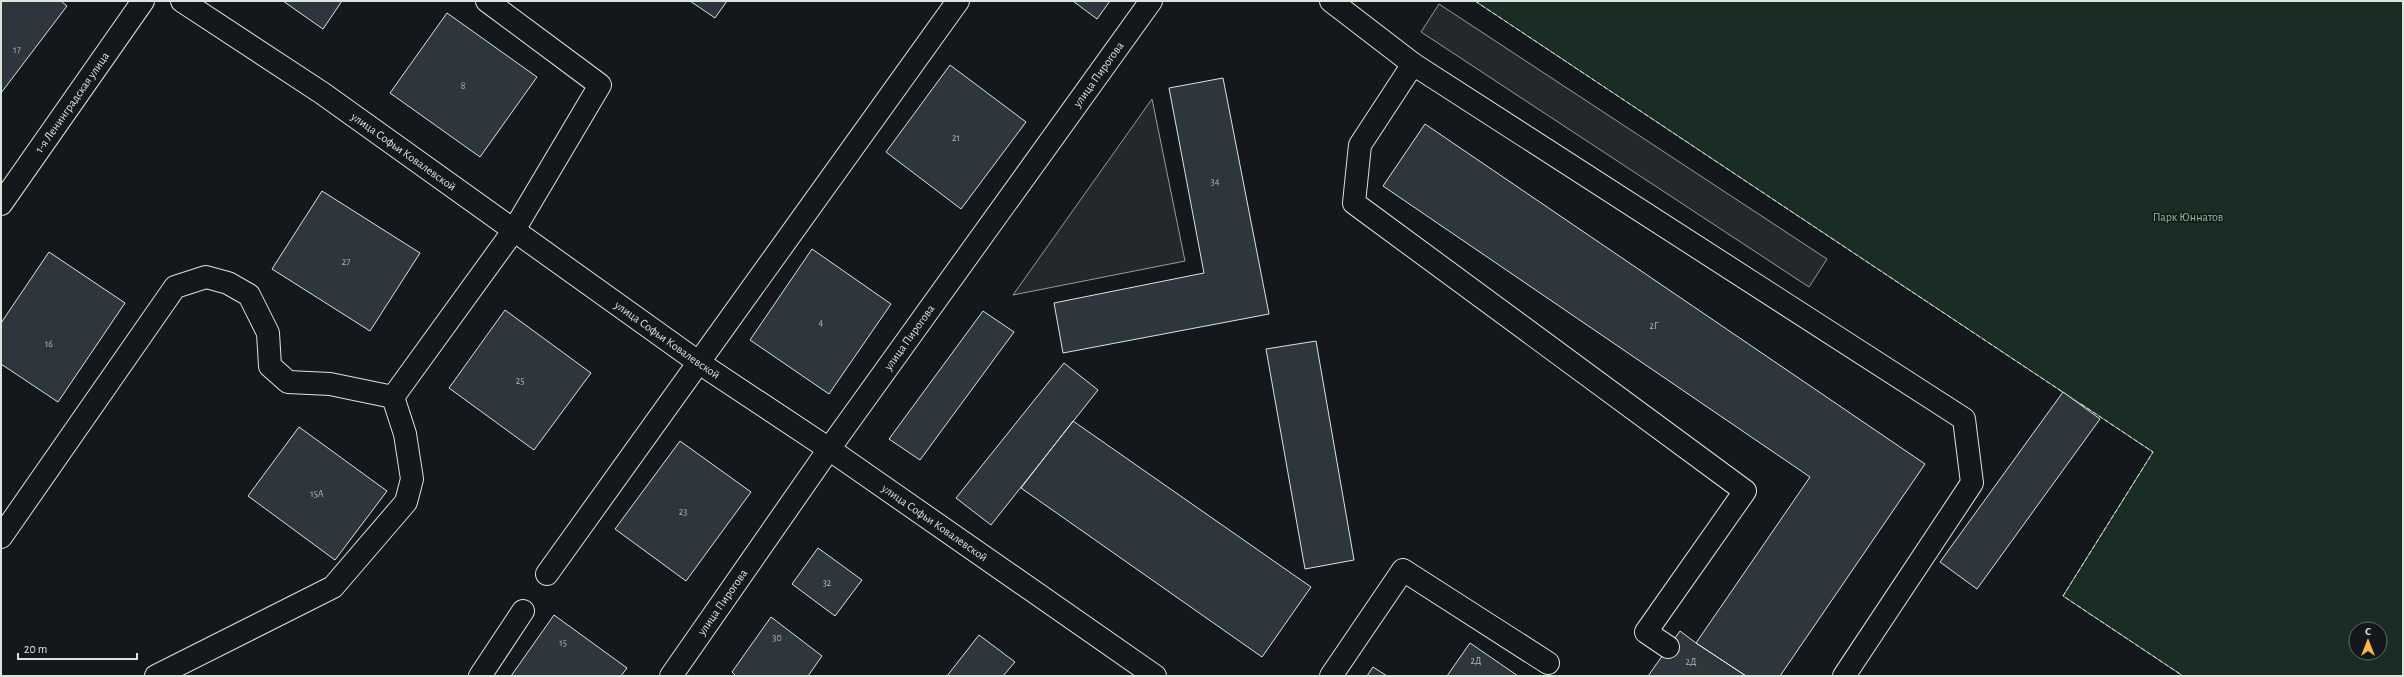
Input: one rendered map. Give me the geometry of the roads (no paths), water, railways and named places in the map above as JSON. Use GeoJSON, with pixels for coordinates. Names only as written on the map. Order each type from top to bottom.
{"type":"FeatureCollection","features":[{"type":"Feature","properties":{"kind":"street","name":"1-я Ленинградская улица"},"geometry":{"type":"LineString","coordinates":[[1,204],[143,1]]}},
{"type":"Feature","properties":{"kind":"street","name":"улица Софьи Ковалевской"},"geometry":{"type":"LineString","coordinates":[[182,1],[322,93],[698,362],[829,449],[1155,676]]}},
{"type":"Feature","properties":{"kind":"street"},"geometry":{"type":"LineString","coordinates":[[393,397],[514,230],[600,85],[487,1]]}},
{"type":"Feature","properties":{"kind":"street"},"geometry":{"type":"LineString","coordinates":[[547,574],[958,1]]}},
{"type":"Feature","properties":{"kind":"street","name":"улица Пирогова"},"geometry":{"type":"LineString","coordinates":[[670,676],[829,449],[1152,1]]}},
{"type":"Feature","properties":{"kind":"street"},"geometry":{"type":"LineString","coordinates":[[1331,1],[1413,64],[1964,419],[1972,482],[1844,676]]}},
{"type":"Feature","properties":{"kind":"street"},"geometry":{"type":"LineString","coordinates":[[1413,64],[1360,145],[1354,203],[1745,491],[1646,632],[1668,647]]}},
{"type":"Feature","properties":{"kind":"street"},"geometry":{"type":"LineString","coordinates":[[1,537],[175,287],[206,277],[228,283],[249,295],[268,333],[270,366],[288,382],[330,384],[393,397]]}},
{"type":"Feature","properties":{"kind":"street"},"geometry":{"type":"LineString","coordinates":[[156,676],[333,587],[406,502],[412,478],[405,434],[393,397]]}},
{"type":"Feature","properties":{"kind":"street"},"geometry":{"type":"LineString","coordinates":[[1331,676],[1403,570],[1548,662]]}},
{"type":"Feature","properties":{"kind":"street"},"geometry":{"type":"LineString","coordinates":[[480,676],[523,611]]}},
{"type":"Feature","properties":{"kind":"tunnel"},"geometry":{"type":"LineString","coordinates":[[1668,647],[1709,676]]}},
{"type":"Feature","properties":{"kind":"park label","name":"Парк Юннатов"},"geometry":{"type":"Point","coordinates":[2188,217]}}]}
